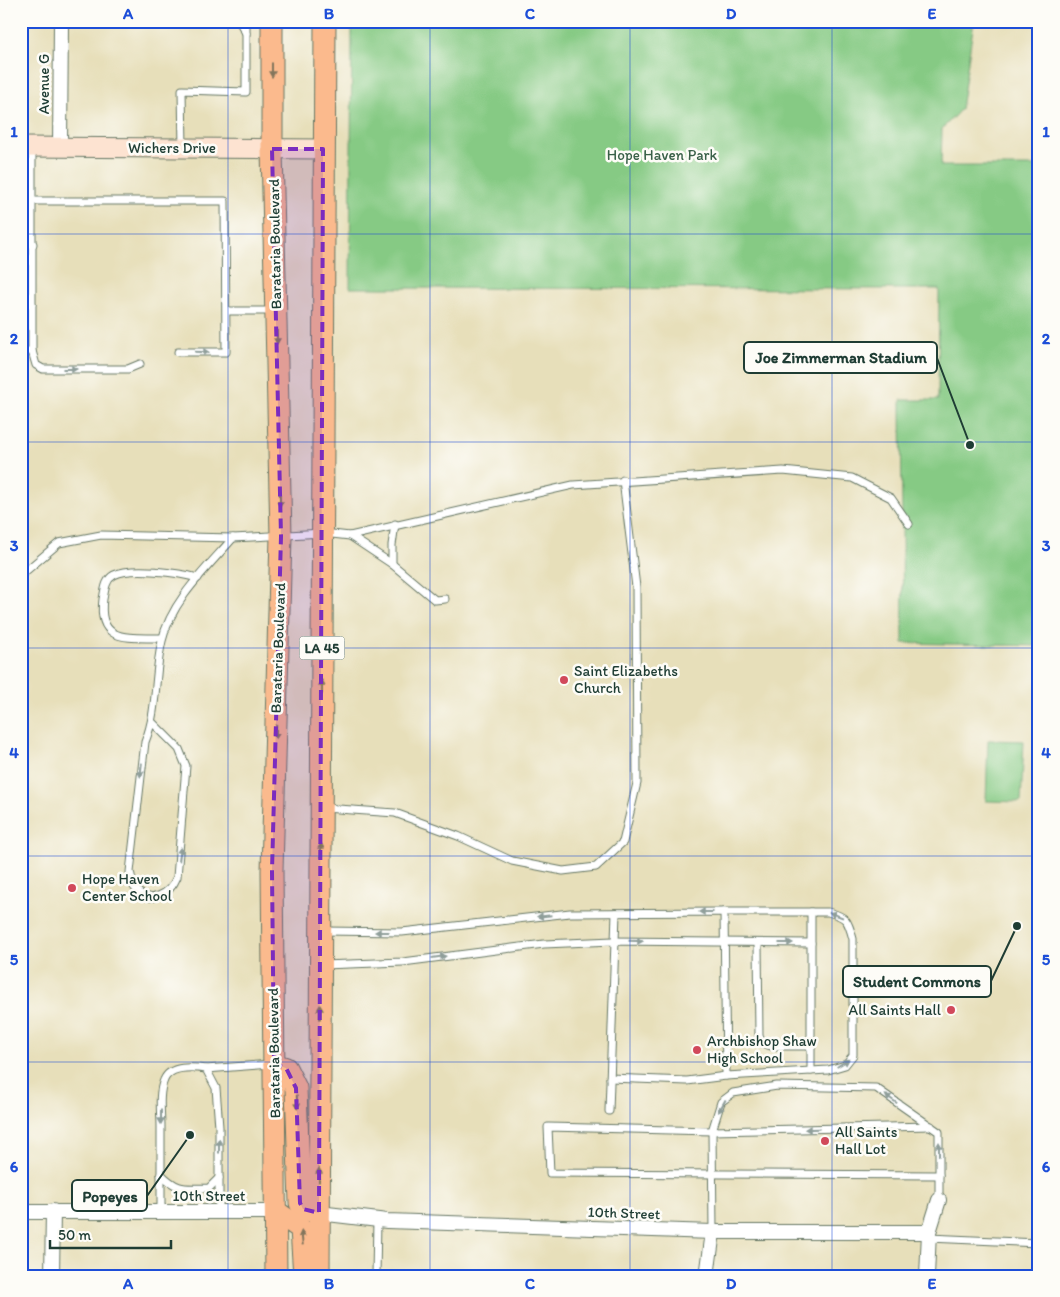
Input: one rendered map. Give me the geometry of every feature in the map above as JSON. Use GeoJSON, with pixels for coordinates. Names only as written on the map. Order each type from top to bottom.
{"type":"FeatureCollection","features":[{"type":"Feature","properties":{"kind":"main road","name":"Barataria Boulevard"},"geometry":{"type":"LineString","coordinates":[[272,21],[272,149],[281,536],[272,871],[277,1212],[276,1276]]}},
{"type":"Feature","properties":{"kind":"main road","name":"LA 45"},"geometry":{"type":"LineString","coordinates":[[319,1276],[325,21]]}},
{"type":"Feature","properties":{"kind":"main road"},"geometry":{"type":"LineString","coordinates":[[274,1064],[286,1068],[296,1088],[300,1203],[304,1209],[319,1213]]}},
{"type":"Feature","properties":{"kind":"main road"},"geometry":{"type":"LineString","coordinates":[[277,1212],[302,1229],[304,1276]]}},
{"type":"Feature","properties":{"kind":"street","name":"Avenue G"},"geometry":{"type":"LineString","coordinates":[[60,147],[61,21]]}},
{"type":"Feature","properties":{"kind":"street","name":"Wichers Drive"},"geometry":{"type":"LineString","coordinates":[[27,148],[323,148]]}},
{"type":"Feature","properties":{"kind":"street"},"geometry":{"type":"LineString","coordinates":[[927,1276],[929,1235],[939,1200]]}},
{"type":"Feature","properties":{"kind":"street"},"geometry":{"type":"LineString","coordinates":[[52,1276],[53,1211]]}},
{"type":"Feature","properties":{"kind":"street","name":"10th Street"},"geometry":{"type":"LineString","coordinates":[[21,1212],[277,1212]]}},
{"type":"Feature","properties":{"kind":"street","name":"10th Street"},"geometry":{"type":"LineString","coordinates":[[319,1213],[377,1220],[713,1232],[929,1235]]}},
{"type":"Feature","properties":{"kind":"street"},"geometry":{"type":"LineString","coordinates":[[707,1276],[713,1232]]}},
{"type":"Feature","properties":{"kind":"lane"},"geometry":{"type":"LineString","coordinates":[[239,21],[246,33]]}},
{"type":"Feature","properties":{"kind":"lane"},"geometry":{"type":"LineString","coordinates":[[183,148],[182,90],[246,92],[246,21]]}},
{"type":"Feature","properties":{"kind":"lane"},"geometry":{"type":"LineString","coordinates":[[27,148],[33,201],[32,352],[36,365],[43,369],[128,368],[140,364]]}},
{"type":"Feature","properties":{"kind":"lane"},"geometry":{"type":"LineString","coordinates":[[21,201],[226,201],[226,352],[178,352]]}},
{"type":"Feature","properties":{"kind":"lane"},"geometry":{"type":"LineString","coordinates":[[21,244],[33,244]]}},
{"type":"Feature","properties":{"kind":"lane"},"geometry":{"type":"LineString","coordinates":[[21,304],[32,304]]}},
{"type":"Feature","properties":{"kind":"lane"},"geometry":{"type":"LineString","coordinates":[[227,311],[276,311]]}},
{"type":"Feature","properties":{"kind":"lane"},"geometry":{"type":"LineString","coordinates":[[21,351],[32,352]]}},
{"type":"Feature","properties":{"kind":"lane"},"geometry":{"type":"LineString","coordinates":[[21,575],[59,543],[101,535],[233,538],[323,533],[350,536],[395,524],[573,485],[623,480],[783,471],[852,478],[891,498],[909,524]]}},
{"type":"Feature","properties":{"kind":"lane"},"geometry":{"type":"LineString","coordinates":[[322,808],[395,813],[458,836],[512,861],[563,871],[596,867],[623,842],[637,783],[637,715],[636,587],[623,480]]}},
{"type":"Feature","properties":{"kind":"lane"},"geometry":{"type":"LineString","coordinates":[[392,564],[395,524]]}},
{"type":"Feature","properties":{"kind":"lane"},"geometry":{"type":"LineString","coordinates":[[350,536],[392,564],[434,600],[445,599]]}},
{"type":"Feature","properties":{"kind":"lane"},"geometry":{"type":"LineString","coordinates":[[153,723],[179,749],[186,766],[177,877],[172,888],[156,898],[147,897],[135,888],[130,872],[145,742],[153,723],[156,670],[162,638],[174,611],[198,578],[233,538]]}},
{"type":"Feature","properties":{"kind":"lane"},"geometry":{"type":"LineString","coordinates":[[162,638],[129,637],[110,632],[105,627],[102,607],[105,585],[113,575],[130,572],[182,573],[198,578]]}},
{"type":"Feature","properties":{"kind":"lane"},"geometry":{"type":"LineString","coordinates":[[724,912],[726,942],[726,1076]]}},
{"type":"Feature","properties":{"kind":"lane"},"geometry":{"type":"LineString","coordinates":[[811,912],[812,1071]]}},
{"type":"Feature","properties":{"kind":"lane"},"geometry":{"type":"LineString","coordinates":[[321,931],[402,932],[570,913],[828,912],[842,916],[849,922],[853,949],[854,1055],[844,1065],[828,1070],[726,1076],[687,1081],[610,1078]]}},
{"type":"Feature","properties":{"kind":"lane"},"geometry":{"type":"LineString","coordinates":[[609,1111],[616,913]]}},
{"type":"Feature","properties":{"kind":"lane"},"geometry":{"type":"LineString","coordinates":[[321,965],[403,962],[544,944],[614,941],[811,943]]}},
{"type":"Feature","properties":{"kind":"lane"},"geometry":{"type":"LineString","coordinates":[[758,943],[759,1036],[762,1044],[771,1046],[812,1046]]}},
{"type":"Feature","properties":{"kind":"lane"},"geometry":{"type":"LineString","coordinates":[[162,1212],[161,1099],[164,1079],[173,1071],[184,1068],[206,1070],[274,1064]]}},
{"type":"Feature","properties":{"kind":"lane"},"geometry":{"type":"LineString","coordinates":[[206,1070],[216,1088],[219,1212]]}},
{"type":"Feature","properties":{"kind":"lane"},"geometry":{"type":"LineString","coordinates":[[713,1232],[712,1131],[722,1102],[733,1093],[777,1086],[876,1088],[931,1126],[939,1132],[939,1200]]}},
{"type":"Feature","properties":{"kind":"lane"},"geometry":{"type":"LineString","coordinates":[[931,1126],[712,1131],[548,1127],[550,1173],[939,1175]]}},
{"type":"Feature","properties":{"kind":"lane"},"geometry":{"type":"LineString","coordinates":[[161,1174],[173,1186],[184,1188],[209,1188],[219,1178]]}},
{"type":"Feature","properties":{"kind":"lane"},"geometry":{"type":"LineString","coordinates":[[376,1276],[377,1220]]}},
{"type":"Feature","properties":{"kind":"lane"},"geometry":{"type":"LineString","coordinates":[[929,1235],[1039,1243]]}},
{"type":"Feature","properties":{"kind":"highlighted area"},"geometry":{"type":"Polygon","coordinates":[[[272,149],[323,149],[319,1213],[303,1209],[300,1203],[296,1088],[286,1068],[274,1064],[272,871],[281,536],[272,149]]]}},
{"type":"Feature","properties":{"kind":"green space","name":"Hope Haven Park"},"geometry":{"type":"Polygon","coordinates":[[[352,21],[974,21],[961,109],[942,129],[941,166],[1039,166],[1039,646],[903,643],[901,400],[938,400],[939,289],[350,288],[352,21]]]}},
{"type":"Feature","properties":{"kind":"green space"},"geometry":{"type":"Polygon","coordinates":[[[988,740],[1024,741],[1021,802],[986,801],[988,740]]]}},
{"type":"Feature","properties":{"kind":"place","name":"Joe Zimmerman Stadium"},"geometry":{"type":"Point","coordinates":[970,445]}},
{"type":"Feature","properties":{"kind":"place","name":"Saint Elizabeths Church"},"geometry":{"type":"Point","coordinates":[564,680]}},
{"type":"Feature","properties":{"kind":"place","name":"Hope Haven Center School"},"geometry":{"type":"Point","coordinates":[72,888]}},
{"type":"Feature","properties":{"kind":"place","name":"Student Commons"},"geometry":{"type":"Point","coordinates":[1017,926]}},
{"type":"Feature","properties":{"kind":"place","name":"All Saints Hall"},"geometry":{"type":"Point","coordinates":[951,1010]}},
{"type":"Feature","properties":{"kind":"place","name":"Archbishop Shaw High School"},"geometry":{"type":"Point","coordinates":[697,1050]}},
{"type":"Feature","properties":{"kind":"place","name":"Popeyes"},"geometry":{"type":"Point","coordinates":[190,1135]}},
{"type":"Feature","properties":{"kind":"place","name":"All Saints Hall Lot"},"geometry":{"type":"Point","coordinates":[825,1141]}}]}
